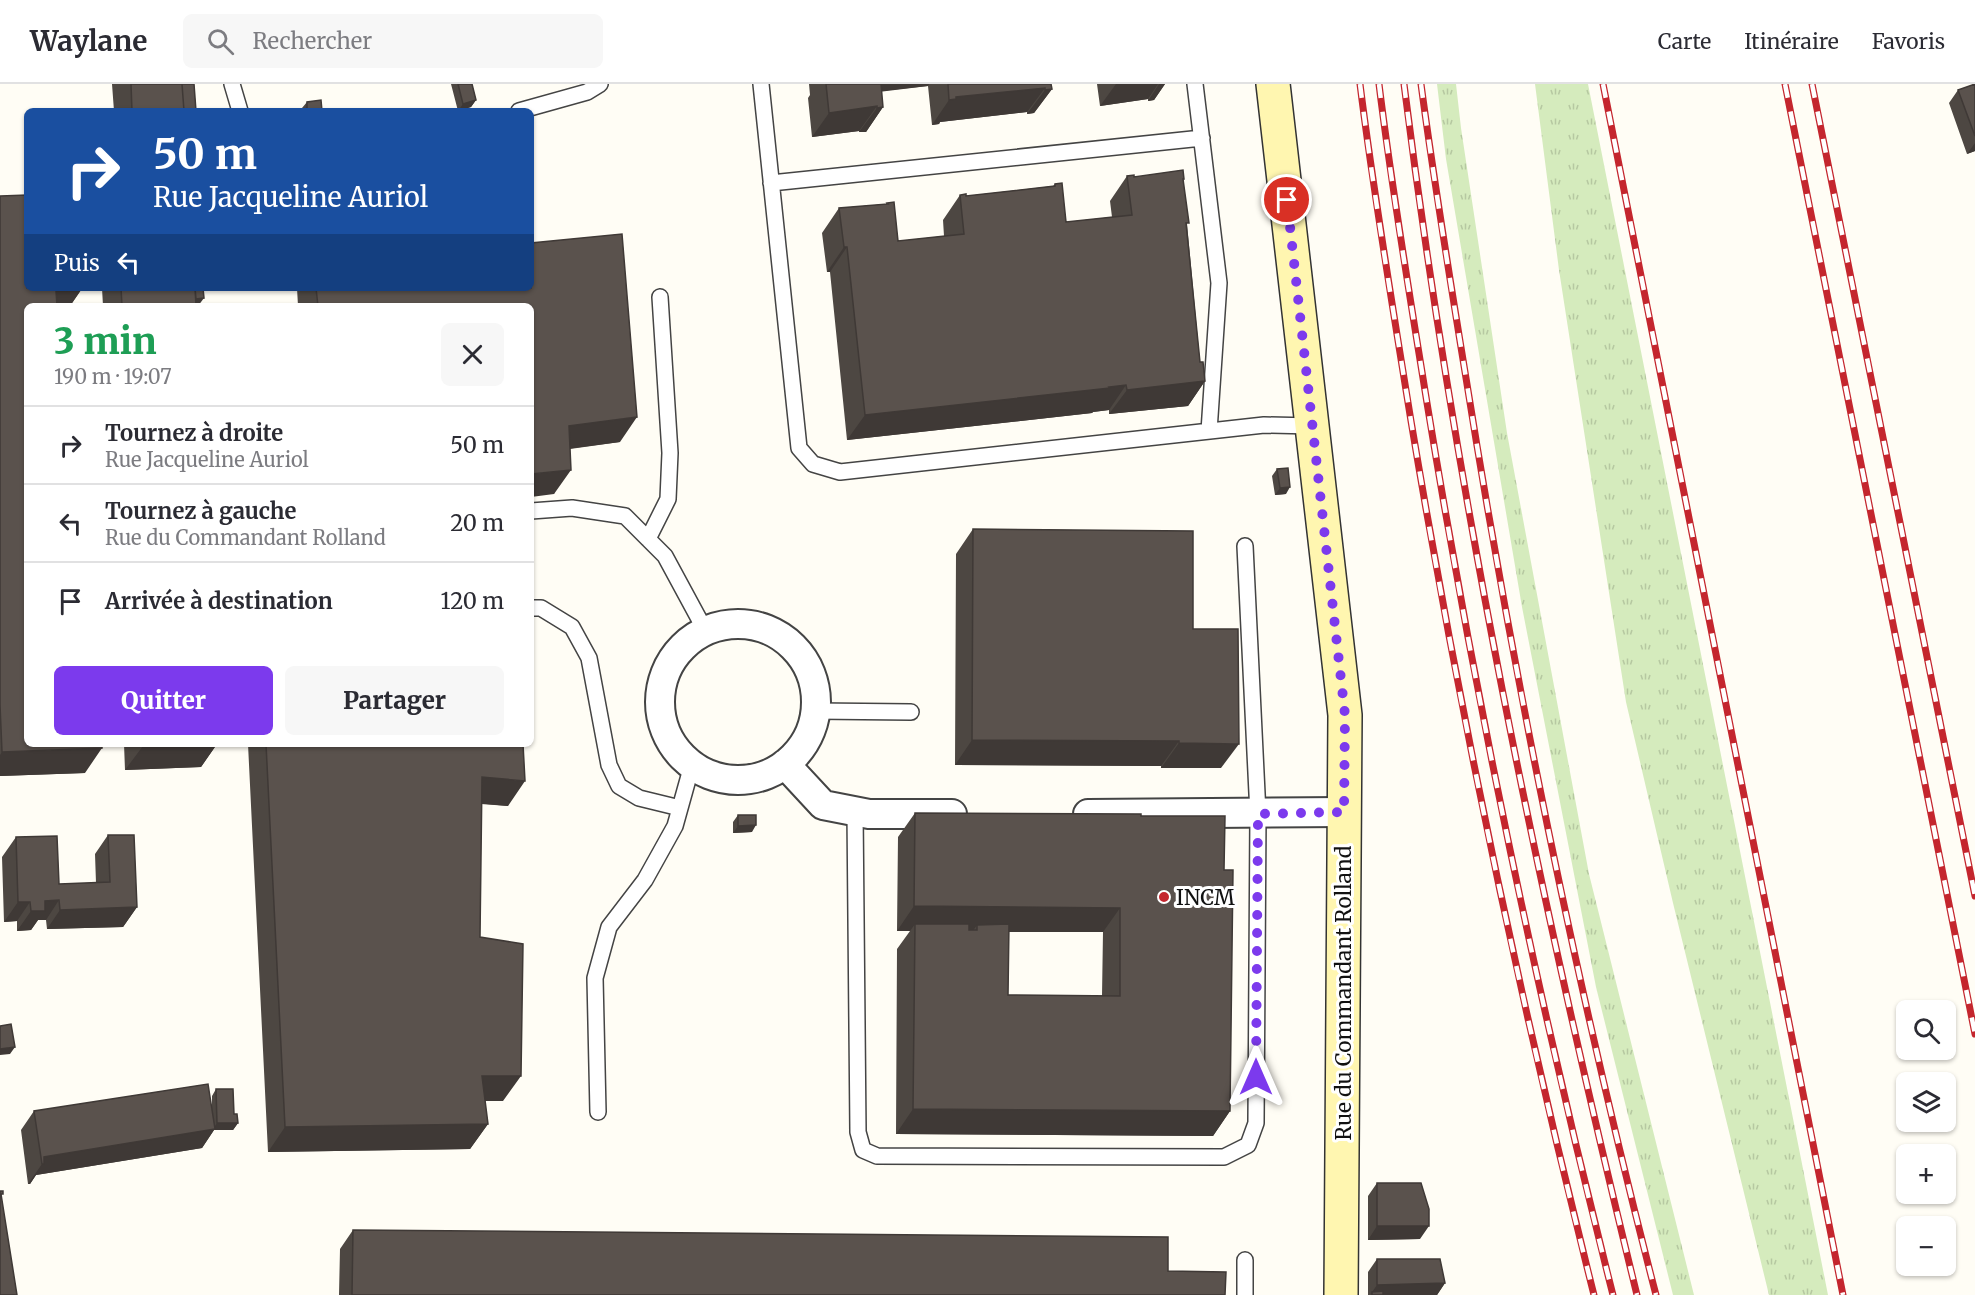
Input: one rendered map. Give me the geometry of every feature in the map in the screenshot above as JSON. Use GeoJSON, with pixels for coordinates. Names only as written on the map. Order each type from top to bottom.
{"type":"FeatureCollection","features":[{"type":"Feature","properties":{"kind":"street","name":"Rue du Commandant Rolland"},"geometry":{"type":"LineString","coordinates":[[1273,84],[1345,715],[1341,1295]]}},
{"type":"Feature","properties":{"kind":"street"},"geometry":{"type":"LineString","coordinates":[[742,623],[762,627],[779,634],[795,648],[807,664],[814,684],[815,711],[813,725],[804,744],[791,760],[774,771],[754,779],[732,780],[711,775],[692,765],[677,751],[666,732],[660,711],[660,690],[675,654],[689,640],[705,630],[723,624],[742,623]]}},
{"type":"Feature","properties":{"kind":"street"},"geometry":{"type":"LineString","coordinates":[[785,764],[823,805],[869,814],[975,814]]}},
{"type":"Feature","properties":{"kind":"street"},"geometry":{"type":"LineString","coordinates":[[1058,814],[1344,812]]}},
{"type":"Feature","properties":{"kind":"lane"},"geometry":{"type":"LineString","coordinates":[[232,84],[239,108]]}},
{"type":"Feature","properties":{"kind":"lane"},"geometry":{"type":"LineString","coordinates":[[530,108],[587,92],[600,84]]}},
{"type":"Feature","properties":{"kind":"lane"},"geometry":{"type":"LineString","coordinates":[[761,84],[799,448],[813,464],[840,472],[1263,425],[1312,426]]}},
{"type":"Feature","properties":{"kind":"lane"},"geometry":{"type":"LineString","coordinates":[[1195,84],[1219,283],[1209,431]]}},
{"type":"Feature","properties":{"kind":"lane"},"geometry":{"type":"LineString","coordinates":[[771,183],[1202,138]]}},
{"type":"Feature","properties":{"kind":"lane"},"geometry":{"type":"LineString","coordinates":[[648,539],[668,499],[670,453],[660,297]]}},
{"type":"Feature","properties":{"kind":"lane"},"geometry":{"type":"LineString","coordinates":[[534,511],[572,508],[625,516],[665,556],[705,630]]}},
{"type":"Feature","properties":{"kind":"lane"},"geometry":{"type":"LineString","coordinates":[[855,812],[858,1132],[862,1150],[877,1156],[1224,1157],[1248,1145],[1256,1123],[1258,814],[1245,546]]}},
{"type":"Feature","properties":{"kind":"lane"},"geometry":{"type":"LineString","coordinates":[[534,608],[541,608],[572,627],[589,658],[609,765],[619,786],[639,798],[680,808]]}},
{"type":"Feature","properties":{"kind":"lane"},"geometry":{"type":"LineString","coordinates":[[815,711],[911,712]]}},
{"type":"Feature","properties":{"kind":"lane"},"geometry":{"type":"LineString","coordinates":[[598,1112],[595,978],[609,927],[645,880],[675,826],[692,765]]}},
{"type":"Feature","properties":{"kind":"lane"},"geometry":{"type":"LineString","coordinates":[[1245,1260],[1245,1295]]}},
{"type":"Feature","properties":{"kind":"green space"},"geometry":{"type":"Polygon","coordinates":[[[1437,84],[1456,84],[1507,433],[1589,874],[1694,1295],[1673,1295],[1596,987],[1522,607],[1446,159],[1437,84]]]}},
{"type":"Feature","properties":{"kind":"green space"},"geometry":{"type":"Polygon","coordinates":[[[1535,84],[1588,84],[1828,1295],[1769,1295],[1673,903],[1626,702],[1559,270],[1535,84]]]}},
{"type":"Feature","properties":{"kind":"building"},"geometry":{"type":"Polygon","coordinates":[[[131,84],[182,84],[184,108],[132,108],[131,84]]]}},
{"type":"Feature","properties":{"kind":"building"},"geometry":{"type":"Polygon","coordinates":[[[182,84],[194,84],[196,108],[184,108],[182,84]]]}},
{"type":"Feature","properties":{"kind":"building"},"geometry":{"type":"Polygon","coordinates":[[[458,84],[472,84],[476,100],[463,104],[458,84]]]}},
{"type":"Feature","properties":{"kind":"building"},"geometry":{"type":"Polygon","coordinates":[[[826,84],[881,84],[883,107],[829,113],[826,84]]]}},
{"type":"Feature","properties":{"kind":"building"},"geometry":{"type":"Polygon","coordinates":[[[948,84],[1051,84],[1052,89],[956,97],[956,99],[949,100],[948,84]]]}},
{"type":"Feature","properties":{"kind":"building"},"geometry":{"type":"Polygon","coordinates":[[[1975,84],[1975,136],[1958,90],[1975,84]]]}},
{"type":"Feature","properties":{"kind":"building"},"geometry":{"type":"Polygon","coordinates":[[[321,100],[322,108],[307,108],[307,102],[321,100]]]}},
{"type":"Feature","properties":{"kind":"building"},"geometry":{"type":"Polygon","coordinates":[[[1183,170],[1200,362],[1203,362],[1205,381],[1127,390],[1126,385],[865,415],[847,247],[844,247],[839,208],[894,202],[898,241],[964,234],[960,195],[1055,186],[1055,184],[1062,183],[1066,222],[1132,215],[1127,176],[1183,170]]]}},
{"type":"Feature","properties":{"kind":"building"},"geometry":{"type":"Polygon","coordinates":[[[24,195],[24,291],[56,291],[57,303],[24,303],[24,747],[102,748],[2,752],[0,705],[0,196],[24,195]]]}},
{"type":"Feature","properties":{"kind":"building"},"geometry":{"type":"Polygon","coordinates":[[[622,234],[637,417],[569,426],[571,470],[534,474],[534,303],[318,303],[316,291],[534,291],[534,243],[622,234]]]}},
{"type":"Feature","properties":{"kind":"building"},"geometry":{"type":"Polygon","coordinates":[[[121,291],[195,291],[196,303],[122,303],[121,291]]]}},
{"type":"Feature","properties":{"kind":"building"},"geometry":{"type":"Polygon","coordinates":[[[195,291],[203,291],[204,298],[196,299],[195,291]]]}},
{"type":"Feature","properties":{"kind":"building"},"geometry":{"type":"Polygon","coordinates":[[[1288,468],[1290,487],[1280,488],[1277,469],[1288,468]]]}},
{"type":"Feature","properties":{"kind":"building"},"geometry":{"type":"Polygon","coordinates":[[[973,529],[1193,531],[1193,629],[1238,629],[1239,744],[1179,743],[1179,741],[972,740],[973,529]]]}},
{"type":"Feature","properties":{"kind":"building"},"geometry":{"type":"Polygon","coordinates":[[[266,747],[523,747],[525,781],[482,777],[480,937],[523,944],[521,1076],[482,1076],[488,1124],[285,1127],[266,747]]]}},
{"type":"Feature","properties":{"kind":"building"},"geometry":{"type":"Polygon","coordinates":[[[915,813],[1225,816],[1224,870],[1233,870],[1230,1111],[913,1109],[915,924],[969,924],[969,930],[977,930],[977,925],[1009,924],[1008,995],[1120,996],[1120,908],[914,906],[915,813]]]}},
{"type":"Feature","properties":{"kind":"building"},"geometry":{"type":"Polygon","coordinates":[[[738,815],[756,815],[756,825],[738,826],[738,815]]]}},
{"type":"Feature","properties":{"kind":"building"},"geometry":{"type":"Polygon","coordinates":[[[108,835],[134,835],[137,907],[60,910],[59,900],[45,901],[45,911],[31,911],[30,902],[18,902],[16,837],[57,836],[59,884],[110,882],[108,835]]]}},
{"type":"Feature","properties":{"kind":"building"},"geometry":{"type":"Polygon","coordinates":[[[11,1024],[15,1047],[0,1049],[0,1026],[11,1024]]]}},
{"type":"Feature","properties":{"kind":"building"},"geometry":{"type":"Polygon","coordinates":[[[208,1084],[215,1129],[44,1157],[44,1164],[42,1164],[34,1111],[208,1084]]]}},
{"type":"Feature","properties":{"kind":"building"},"geometry":{"type":"Polygon","coordinates":[[[216,1089],[233,1089],[234,1114],[237,1114],[238,1123],[217,1123],[216,1089]]]}},
{"type":"Feature","properties":{"kind":"building"},"geometry":{"type":"Polygon","coordinates":[[[1377,1183],[1421,1183],[1429,1209],[1429,1226],[1377,1226],[1377,1183]]]}},
{"type":"Feature","properties":{"kind":"building"},"geometry":{"type":"Polygon","coordinates":[[[0,1191],[3,1191],[1,1194],[17,1295],[0,1295],[0,1191]]]}},
{"type":"Feature","properties":{"kind":"building"},"geometry":{"type":"Polygon","coordinates":[[[353,1230],[1168,1237],[1168,1271],[1226,1272],[1225,1295],[352,1295],[353,1230]]]}},
{"type":"Feature","properties":{"kind":"building"},"geometry":{"type":"Polygon","coordinates":[[[1377,1259],[1440,1259],[1445,1283],[1377,1285],[1377,1259]]]}},
{"type":"Feature","properties":{"kind":"building"},"geometry":{"type":"Polygon","coordinates":[[[1383,1291],[1383,1295],[1372,1295],[1372,1292],[1383,1291]]]}},
{"type":"Feature","properties":{"kind":"railway"},"geometry":{"type":"LineString","coordinates":[[1360,84],[1397,337],[1471,751],[1517,969],[1594,1295]]}},
{"type":"Feature","properties":{"kind":"railway"},"geometry":{"type":"LineString","coordinates":[[1379,84],[1395,204],[1466,627],[1534,962],[1613,1295]]}},
{"type":"Feature","properties":{"kind":"railway"},"geometry":{"type":"LineString","coordinates":[[1404,84],[1448,389],[1503,693],[1566,995],[1637,1295]]}},
{"type":"Feature","properties":{"kind":"railway"},"geometry":{"type":"LineString","coordinates":[[1421,84],[1442,231],[1485,493],[1527,724],[1600,1068],[1656,1295]]}},
{"type":"Feature","properties":{"kind":"railway"},"geometry":{"type":"LineString","coordinates":[[1603,84],[1843,1295]]}},
{"type":"Feature","properties":{"kind":"railway"},"geometry":{"type":"LineString","coordinates":[[1785,84],[1975,1034]]}},
{"type":"Feature","properties":{"kind":"railway"},"geometry":{"type":"LineString","coordinates":[[1812,84],[1975,896]]}},
{"type":"Feature","properties":{"kind":"place","name":"INCM"},"geometry":{"type":"Point","coordinates":[1164,897]}},
{"type":"Feature","properties":{"kind":"route"},"geometry":{"type":"LineString","coordinates":[[1256,1077],[1258,814],[1344,812],[1345,715],[1287,200]]}}]}
